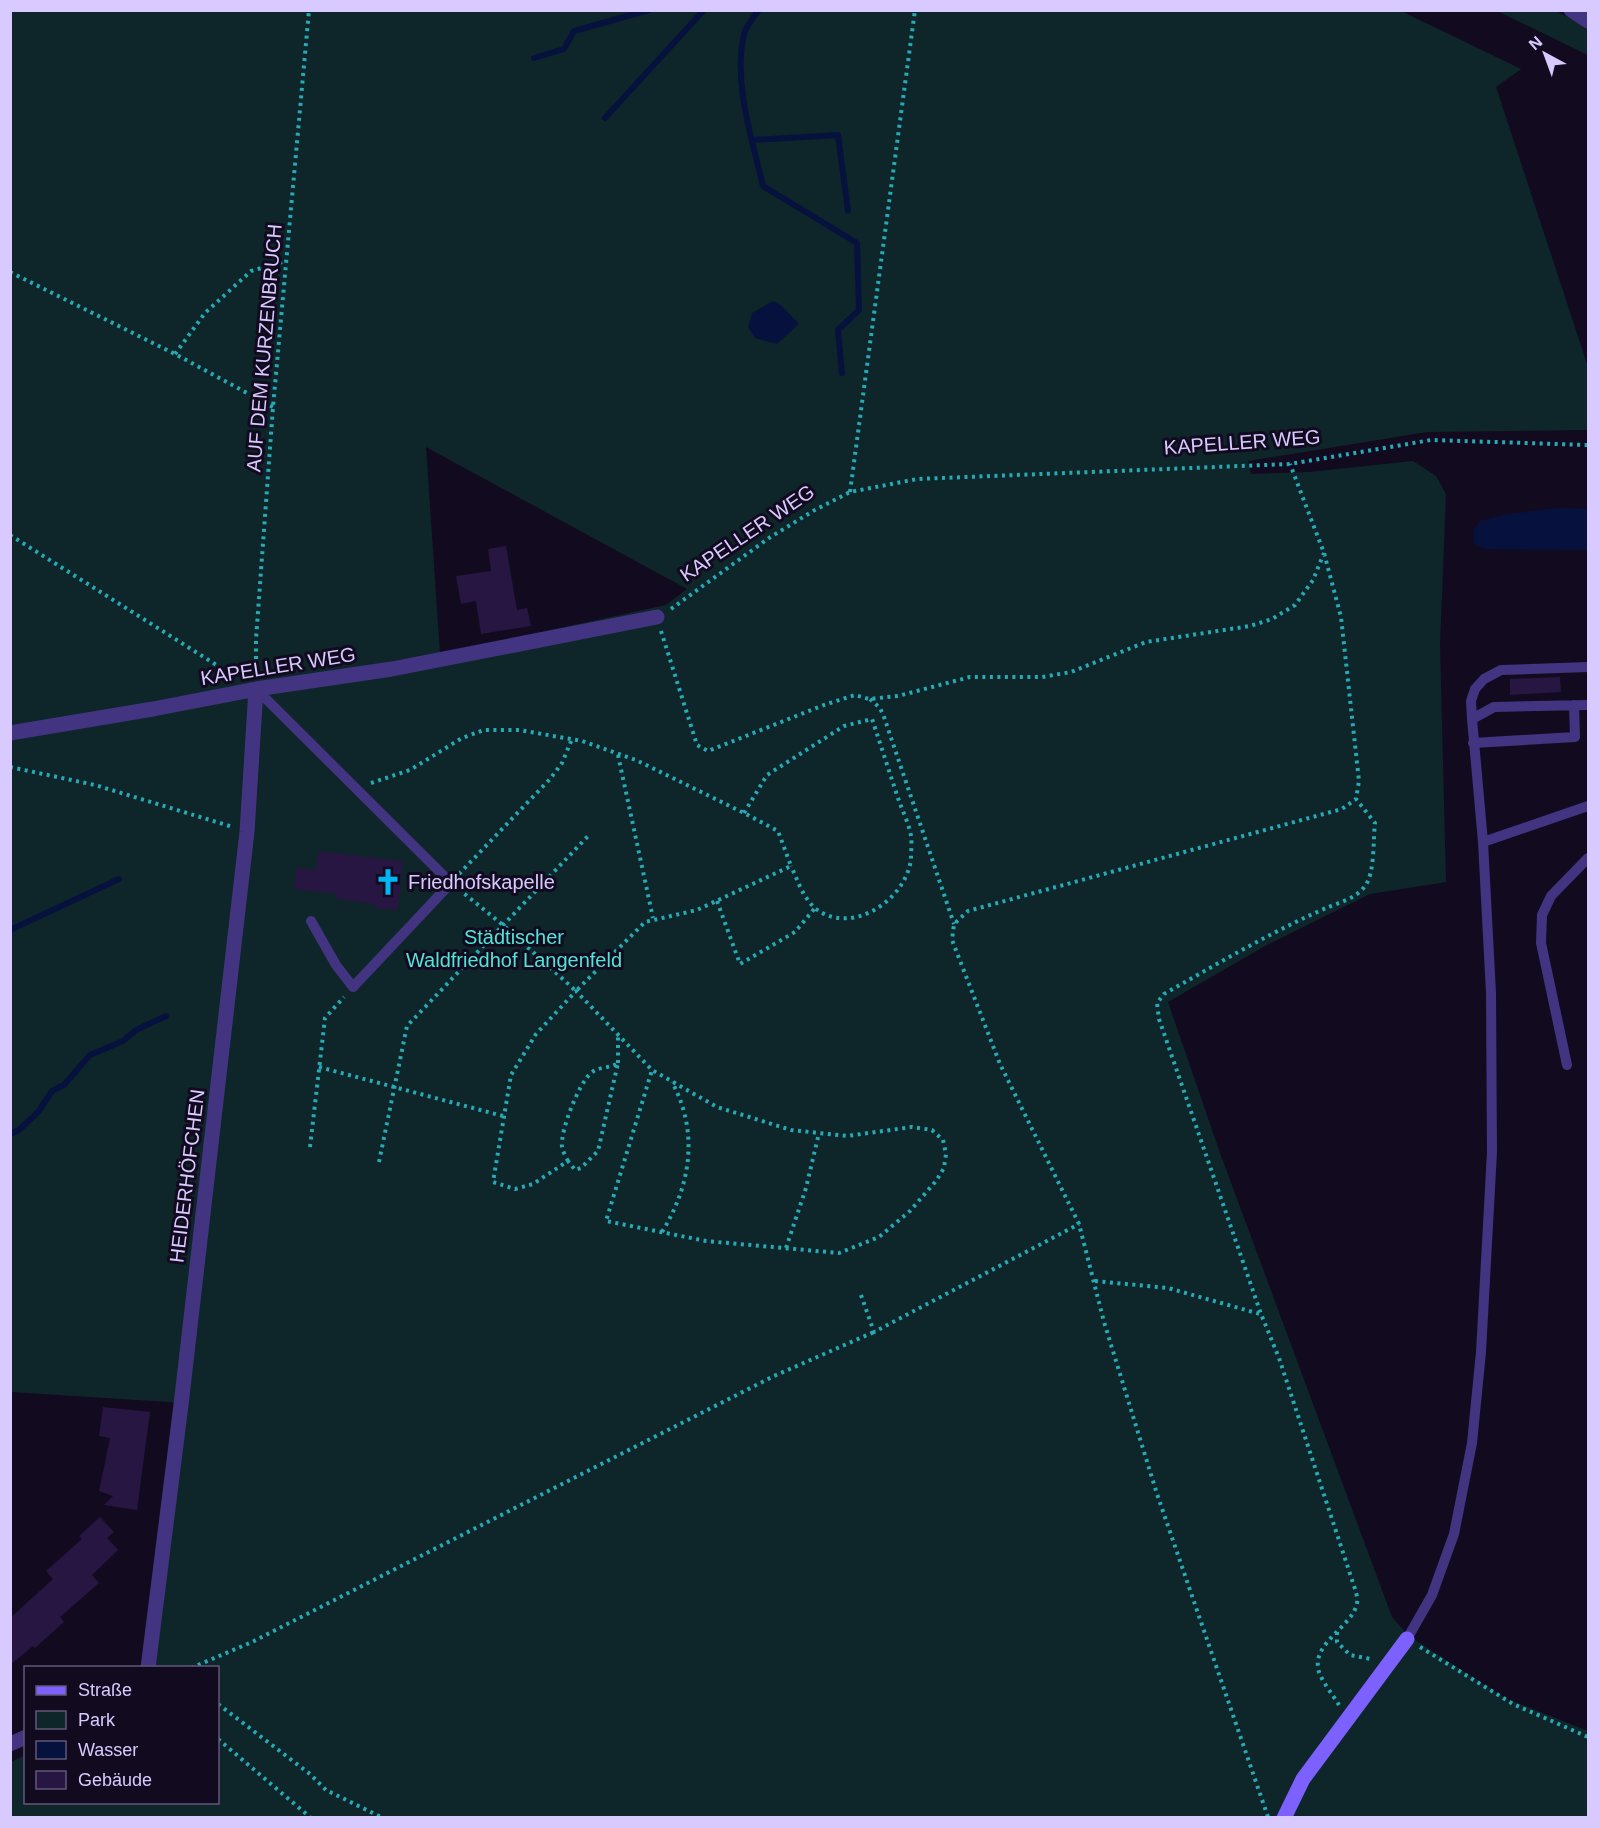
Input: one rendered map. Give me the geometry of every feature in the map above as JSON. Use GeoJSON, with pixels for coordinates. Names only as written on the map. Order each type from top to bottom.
{"type":"FeatureCollection","features":[{"type":"Feature","properties":{"kind":"street"},"geometry":{"type":"LineString","coordinates":[[1571,10],[1588,21]]}},
{"type":"Feature","properties":{"kind":"street","name":"KAPELLER WEG"},"geometry":{"type":"LineString","coordinates":[[10,733],[256,689],[392,669],[657,617]]}},
{"type":"Feature","properties":{"kind":"street","name":"HEIDERHÖFCHEN"},"geometry":{"type":"LineString","coordinates":[[148,1666],[181,1405],[247,832],[256,689]]}},
{"type":"Feature","properties":{"kind":"street"},"geometry":{"type":"LineString","coordinates":[[1284,1818],[1303,1779],[1407,1639]]}},
{"type":"Feature","properties":{"kind":"lane"},"geometry":{"type":"LineString","coordinates":[[1407,1639],[1431,1595],[1454,1534],[1472,1443],[1479,1363],[1492,1152],[1491,993],[1483,842],[1471,701],[1475,689],[1485,679],[1501,670],[1588,667]]}},
{"type":"Feature","properties":{"kind":"lane"},"geometry":{"type":"LineString","coordinates":[[256,689],[451,883],[353,987],[336,965],[310,921]]}},
{"type":"Feature","properties":{"kind":"lane"},"geometry":{"type":"LineString","coordinates":[[1473,743],[1575,737],[1574,705]]}},
{"type":"Feature","properties":{"kind":"lane"},"geometry":{"type":"LineString","coordinates":[[1472,719],[1494,707],[1588,705]]}},
{"type":"Feature","properties":{"kind":"lane"},"geometry":{"type":"LineString","coordinates":[[1483,842],[1588,806]]}},
{"type":"Feature","properties":{"kind":"lane"},"geometry":{"type":"LineString","coordinates":[[1567,1065],[1541,943],[1542,915],[1551,896],[1588,858]]}},
{"type":"Feature","properties":{"kind":"path","name":"AUF DEM KURZENBRUCH"},"geometry":{"type":"LineString","coordinates":[[256,689],[256,639],[273,406],[309,10]]}},
{"type":"Feature","properties":{"kind":"path"},"geometry":{"type":"LineString","coordinates":[[850,492],[915,10]]}},
{"type":"Feature","properties":{"kind":"path"},"geometry":{"type":"LineString","coordinates":[[175,354],[205,313],[251,271],[286,261]]}},
{"type":"Feature","properties":{"kind":"path"},"geometry":{"type":"LineString","coordinates":[[10,272],[175,354],[273,406]]}},
{"type":"Feature","properties":{"kind":"path","name":"KAPELLER WEG"},"geometry":{"type":"LineString","coordinates":[[657,617],[769,538],[813,511],[850,492],[916,479],[1290,464],[1431,440],[1588,445]]}},
{"type":"Feature","properties":{"kind":"path"},"geometry":{"type":"LineString","coordinates":[[954,924],[968,911],[1342,809],[1356,799],[1359,781],[1341,616],[1324,553],[1290,464]]}},
{"type":"Feature","properties":{"kind":"path"},"geometry":{"type":"LineString","coordinates":[[10,535],[256,689]]}},
{"type":"Feature","properties":{"kind":"path"},"geometry":{"type":"LineString","coordinates":[[657,617],[697,745],[708,751],[855,695],[869,699],[898,696],[970,677],[1042,677],[1071,672],[1146,642],[1251,626],[1272,619],[1295,605],[1313,580],[1324,553]]}},
{"type":"Feature","properties":{"kind":"path"},"geometry":{"type":"LineString","coordinates":[[869,699],[880,708],[884,717],[954,924],[952,940],[1000,1064],[1079,1224],[1104,1322],[1157,1494],[1268,1818]]}},
{"type":"Feature","properties":{"kind":"path"},"geometry":{"type":"LineString","coordinates":[[356,788],[410,770],[462,738],[484,730],[519,729],[572,739],[636,760],[778,831],[804,895],[815,908],[833,918],[852,919],[875,910],[895,893],[906,877],[911,860],[911,836],[872,719],[844,726],[767,775],[744,813]]}},
{"type":"Feature","properties":{"kind":"path"},"geometry":{"type":"LineString","coordinates":[[572,739],[562,763],[550,779],[451,883],[503,925],[576,991],[652,1071],[717,1107],[791,1130],[848,1136],[912,1127],[932,1130],[943,1140],[946,1154],[944,1168],[910,1211],[879,1237],[839,1253],[706,1241],[606,1221],[652,1071]]}},
{"type":"Feature","properties":{"kind":"path"},"geometry":{"type":"LineString","coordinates":[[618,754],[653,918]]}},
{"type":"Feature","properties":{"kind":"path"},"geometry":{"type":"LineString","coordinates":[[10,768],[95,785],[247,832]]}},
{"type":"Feature","properties":{"kind":"path"},"geometry":{"type":"LineString","coordinates":[[1347,1718],[1319,1671],[1318,1659],[1326,1645],[1353,1614],[1357,1602],[1355,1589],[1282,1368],[1261,1314],[1159,1019],[1157,1003],[1164,994],[1241,950],[1281,928],[1354,895],[1365,887],[1370,874],[1375,823],[1356,799]]}},
{"type":"Feature","properties":{"kind":"path"},"geometry":{"type":"LineString","coordinates":[[379,1162],[407,1026],[589,835]]}},
{"type":"Feature","properties":{"kind":"path"},"geometry":{"type":"LineString","coordinates":[[568,1161],[533,1184],[515,1189],[494,1182],[511,1075],[536,1035],[645,922],[653,918],[697,910],[791,866]]}},
{"type":"Feature","properties":{"kind":"path"},"geometry":{"type":"LineString","coordinates":[[717,901],[740,964],[795,932],[815,908]]}},
{"type":"Feature","properties":{"kind":"path"},"geometry":{"type":"LineString","coordinates":[[310,1147],[325,1018],[353,987]]}},
{"type":"Feature","properties":{"kind":"path"},"geometry":{"type":"LineString","coordinates":[[618,1035],[618,1063],[598,1151],[581,1168],[574,1170],[562,1147],[564,1129],[573,1101],[591,1073],[599,1068],[611,1068],[618,1063]]}},
{"type":"Feature","properties":{"kind":"path"},"geometry":{"type":"LineString","coordinates":[[320,1067],[504,1116]]}},
{"type":"Feature","properties":{"kind":"path"},"geometry":{"type":"LineString","coordinates":[[662,1232],[682,1192],[688,1167],[689,1149],[682,1101],[672,1082]]}},
{"type":"Feature","properties":{"kind":"path"},"geometry":{"type":"LineString","coordinates":[[786,1248],[806,1188],[819,1133]]}},
{"type":"Feature","properties":{"kind":"path"},"geometry":{"type":"LineString","coordinates":[[196,1666],[262,1637],[774,1376],[874,1332],[1079,1224]]}},
{"type":"Feature","properties":{"kind":"path"},"geometry":{"type":"LineString","coordinates":[[1095,1281],[1167,1288],[1261,1314]]}},
{"type":"Feature","properties":{"kind":"path"},"geometry":{"type":"LineString","coordinates":[[861,1294],[874,1332]]}},
{"type":"Feature","properties":{"kind":"path"},"geometry":{"type":"LineString","coordinates":[[1337,1631],[1337,1642],[1350,1655],[1390,1661]]}},
{"type":"Feature","properties":{"kind":"path"},"geometry":{"type":"LineString","coordinates":[[1407,1639],[1513,1704],[1588,1737]]}},
{"type":"Feature","properties":{"kind":"path"},"geometry":{"type":"LineString","coordinates":[[219,1705],[309,1774],[326,1790],[383,1818]]}},
{"type":"Feature","properties":{"kind":"path"},"geometry":{"type":"LineString","coordinates":[[219,1741],[311,1818]]}},
{"type":"Feature","properties":{"kind":"path"},"geometry":{"type":"LineString","coordinates":[[390,1818],[404,1818]]}},
{"type":"Feature","properties":{"kind":"green space","name":"Städtischer Waldfriedhof Langenfeld"},"geometry":{"type":"Polygon","coordinates":[[[1399,10],[1521,69],[1496,87],[1588,367],[1588,430],[1427,432],[1248,461],[1251,474],[1309,472],[1413,461],[1436,476],[1446,494],[1440,645],[1446,882],[1370,894],[1265,946],[1168,1002],[1220,1153],[1392,1617],[1409,1636],[1505,1698],[1588,1731],[1588,1817],[11,1818],[11,1762],[24,1756],[24,1804],[219,1804],[219,1666],[152,1666],[185,1403],[11,1392],[11,11],[1399,10]],[[426,447],[440,654],[666,605],[687,589],[426,447]]]}},
{"type":"Feature","properties":{"kind":"green space"},"geometry":{"type":"Polygon","coordinates":[[[1497,11],[1556,11],[1588,28],[1588,55],[1497,11]]]}},
{"type":"Feature","properties":{"kind":"water"},"geometry":{"type":"Polygon","coordinates":[[[773,301],[782,306],[799,324],[777,344],[755,338],[748,327],[752,313],[773,301]]]}},
{"type":"Feature","properties":{"kind":"water"},"geometry":{"type":"Polygon","coordinates":[[[1557,508],[1588,509],[1588,550],[1484,549],[1474,543],[1473,531],[1480,521],[1502,515],[1557,508]]]}},
{"type":"Feature","properties":{"kind":"building"},"geometry":{"type":"Polygon","coordinates":[[[506,546],[517,610],[527,608],[531,626],[481,634],[476,601],[461,604],[456,576],[491,571],[488,549],[506,546]]]}},
{"type":"Feature","properties":{"kind":"building"},"geometry":{"type":"Polygon","coordinates":[[[1560,677],[1561,692],[1510,695],[1510,679],[1560,677]]]}},
{"type":"Feature","properties":{"kind":"building"},"geometry":{"type":"Polygon","coordinates":[[[318,851],[403,861],[398,910],[374,908],[374,904],[336,899],[337,894],[294,889],[297,868],[316,870],[318,851]]]}},
{"type":"Feature","properties":{"kind":"building"},"geometry":{"type":"Polygon","coordinates":[[[103,1407],[150,1412],[137,1510],[104,1505],[113,1496],[99,1491],[110,1438],[99,1436],[103,1407]]]}},
{"type":"Feature","properties":{"kind":"building"},"geometry":{"type":"Polygon","coordinates":[[[100,1517],[114,1532],[107,1538],[118,1550],[92,1575],[99,1583],[60,1617],[64,1622],[35,1648],[33,1646],[10,1665],[10,1618],[53,1579],[46,1571],[82,1539],[79,1536],[100,1517]]]}},
{"type":"Feature","properties":{"kind":"waterway"},"geometry":{"type":"LineString","coordinates":[[534,58],[564,49],[574,31],[649,10]]}},
{"type":"Feature","properties":{"kind":"waterway"},"geometry":{"type":"LineString","coordinates":[[605,118],[704,10]]}},
{"type":"Feature","properties":{"kind":"waterway"},"geometry":{"type":"LineString","coordinates":[[759,10],[744,34],[741,72],[745,111],[763,186],[857,243],[859,310],[838,330],[842,373]]}},
{"type":"Feature","properties":{"kind":"waterway"},"geometry":{"type":"LineString","coordinates":[[752,140],[838,135],[848,211]]}},
{"type":"Feature","properties":{"kind":"waterway"},"geometry":{"type":"LineString","coordinates":[[10,930],[119,879]]}},
{"type":"Feature","properties":{"kind":"waterway"},"geometry":{"type":"LineString","coordinates":[[10,1134],[19,1130],[39,1111],[52,1091],[64,1085],[90,1055],[123,1041],[136,1030],[166,1016]]}},
{"type":"Feature","properties":{"kind":"place","name":"Friedhofskapelle"},"geometry":{"type":"Point","coordinates":[388,882]}}]}
